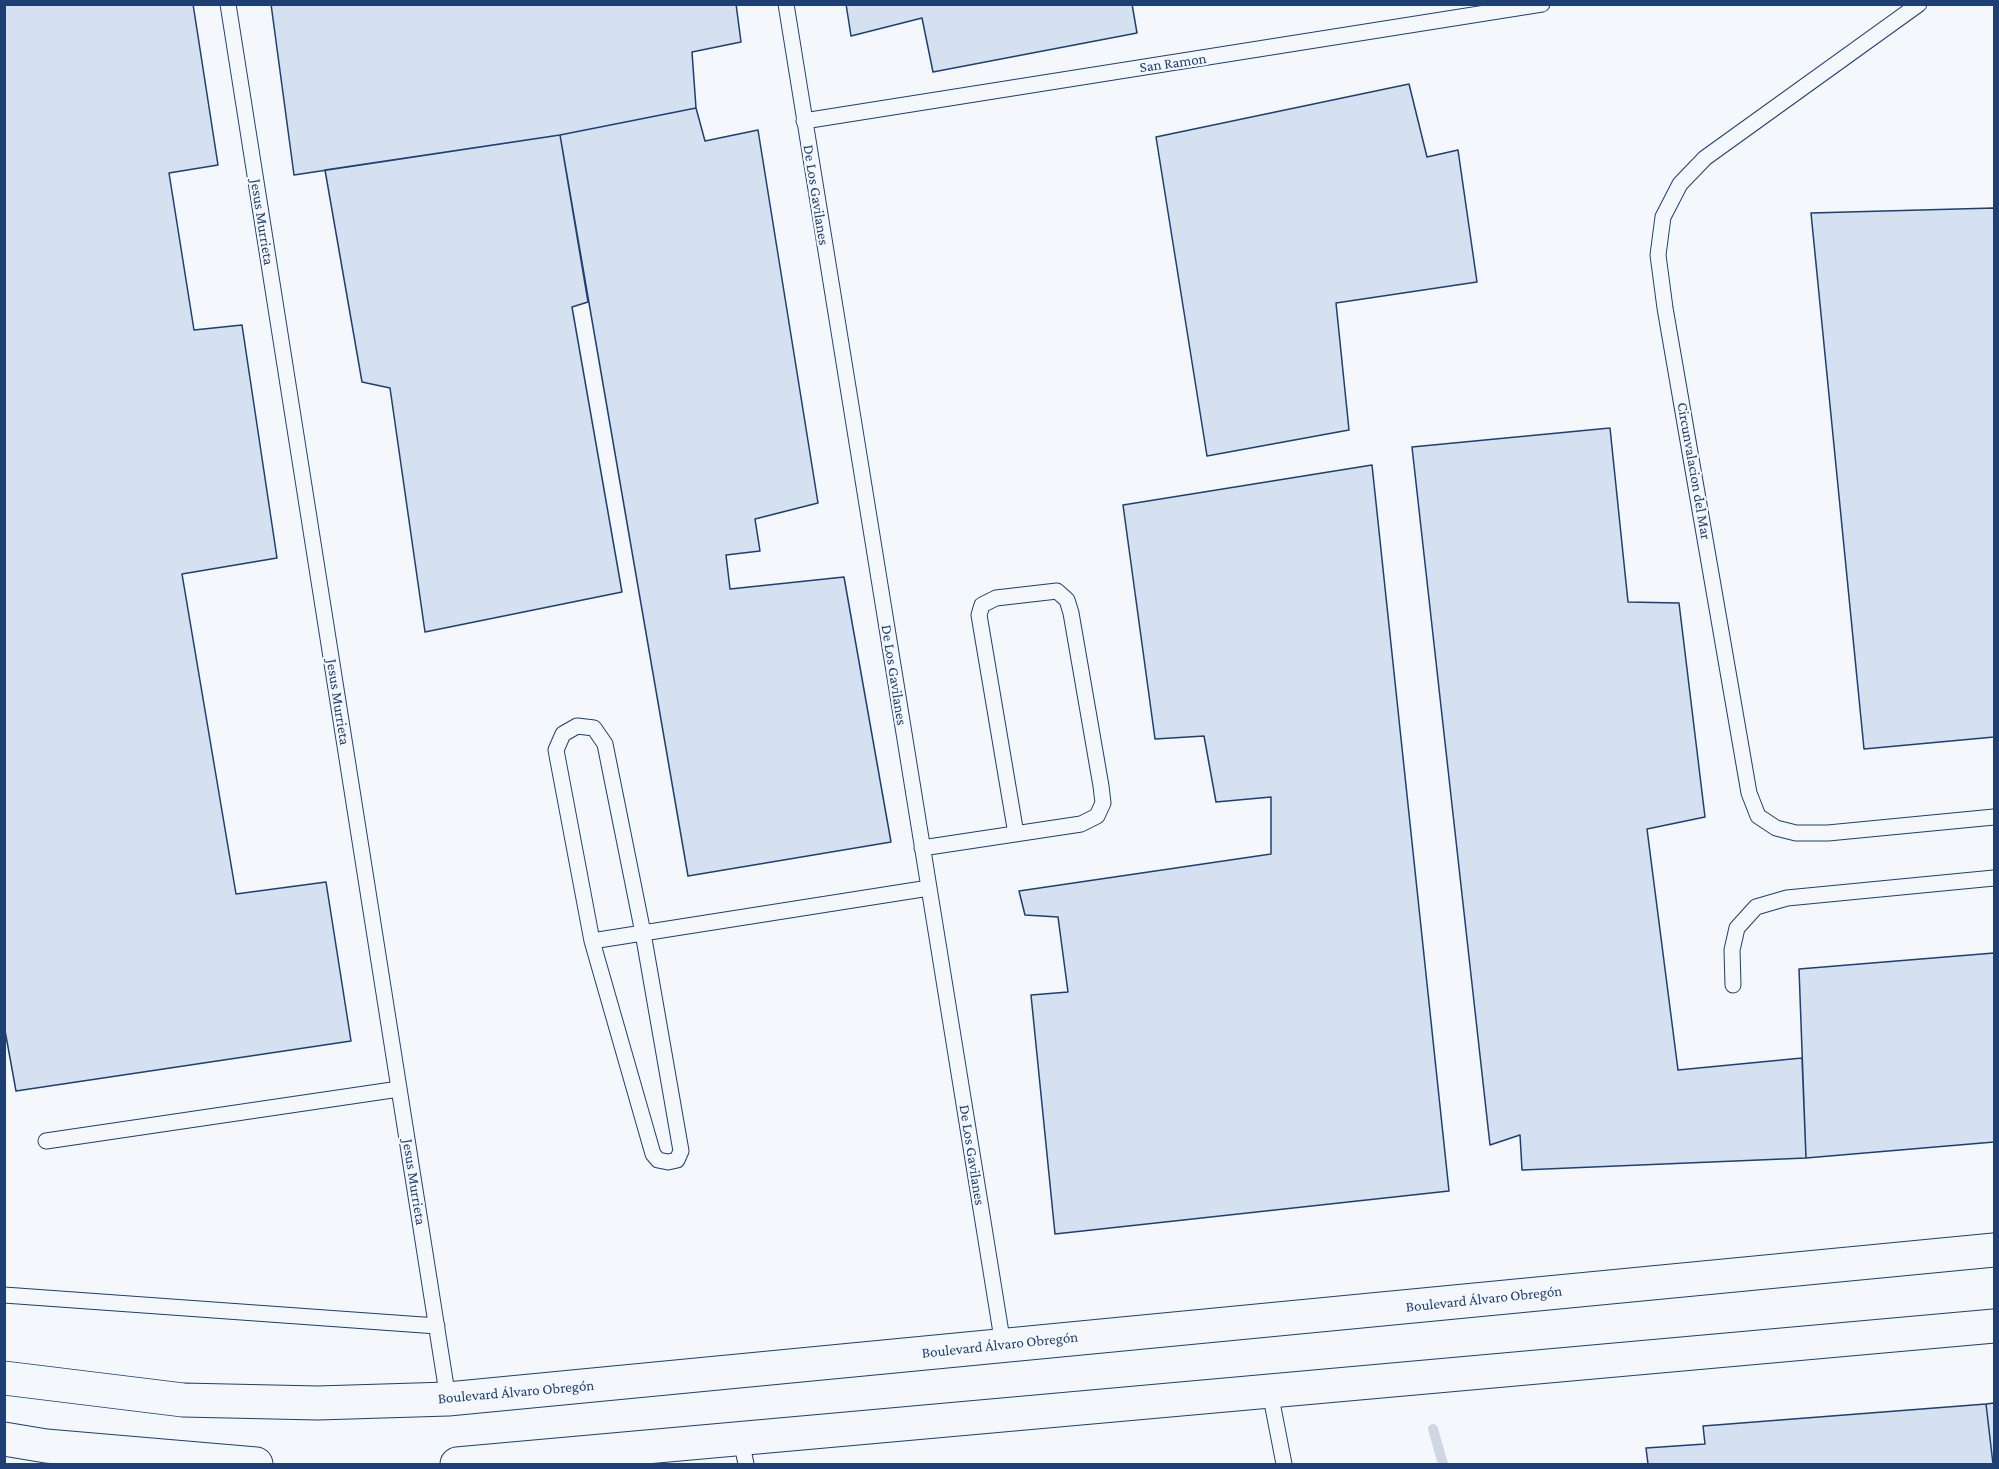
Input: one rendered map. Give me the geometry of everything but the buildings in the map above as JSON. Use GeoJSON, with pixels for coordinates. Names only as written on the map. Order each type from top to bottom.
{"type":"FeatureCollection","features":[{"type":"Feature","properties":{"kind":"highway","name":"Boulevard Álvaro Obregón"},"geometry":{"type":"LineString","coordinates":[[4,1378],[183,1400],[318,1403],[448,1399],[1995,1250]]}},
{"type":"Feature","properties":{"kind":"highway"},"geometry":{"type":"LineString","coordinates":[[457,1464],[743,1452],[1270,1392],[1995,1326]]}},
{"type":"Feature","properties":{"kind":"highway"},"geometry":{"type":"LineString","coordinates":[[4,1439],[46,1446],[256,1464]]}},
{"type":"Feature","properties":{"kind":"lane","name":"Jesus Murrieta"},"geometry":{"type":"LineString","coordinates":[[228,4],[448,1399]]}},
{"type":"Feature","properties":{"kind":"lane","name":"De Los Gavilanes"},"geometry":{"type":"LineString","coordinates":[[786,4],[1003,1345]]}},
{"type":"Feature","properties":{"kind":"lane","name":"San Ramon"},"geometry":{"type":"LineString","coordinates":[[804,121],[1542,4]]}},
{"type":"Feature","properties":{"kind":"lane","name":"Circunvalacion del Mar"},"geometry":{"type":"LineString","coordinates":[[1919,4],[1705,158],[1680,184],[1663,217],[1658,255],[1665,308],[1749,793],[1758,816],[1776,828],[1796,833],[1828,833],[1995,817]]}},
{"type":"Feature","properties":{"kind":"lane"},"geometry":{"type":"LineString","coordinates":[[922,848],[1016,834],[1081,824],[1097,816],[1103,803],[1101,786],[1071,613],[1067,600],[1058,591],[996,598],[982,605],[979,615],[1016,834]]}},
{"type":"Feature","properties":{"kind":"lane"},"geometry":{"type":"LineString","coordinates":[[577,726],[594,728],[605,744],[643,933],[681,1151],[677,1160],[668,1162],[658,1160],[653,1154],[592,941],[556,750],[563,734],[577,726]]}},
{"type":"Feature","properties":{"kind":"lane"},"geometry":{"type":"LineString","coordinates":[[1733,985],[1732,950],[1737,928],[1756,908],[1787,898],[1995,878]]}},
{"type":"Feature","properties":{"kind":"lane"},"geometry":{"type":"LineString","coordinates":[[592,941],[929,888]]}},
{"type":"Feature","properties":{"kind":"lane"},"geometry":{"type":"LineString","coordinates":[[46,1141],[399,1089]]}},
{"type":"Feature","properties":{"kind":"lane"},"geometry":{"type":"LineString","coordinates":[[4,1295],[437,1326]]}},
{"type":"Feature","properties":{"kind":"lane"},"geometry":{"type":"LineString","coordinates":[[1270,1392],[1284,1464]]}},
{"type":"Feature","properties":{"kind":"waterway"},"geometry":{"type":"LineString","coordinates":[[1433,1429],[1443,1464]]}}]}
